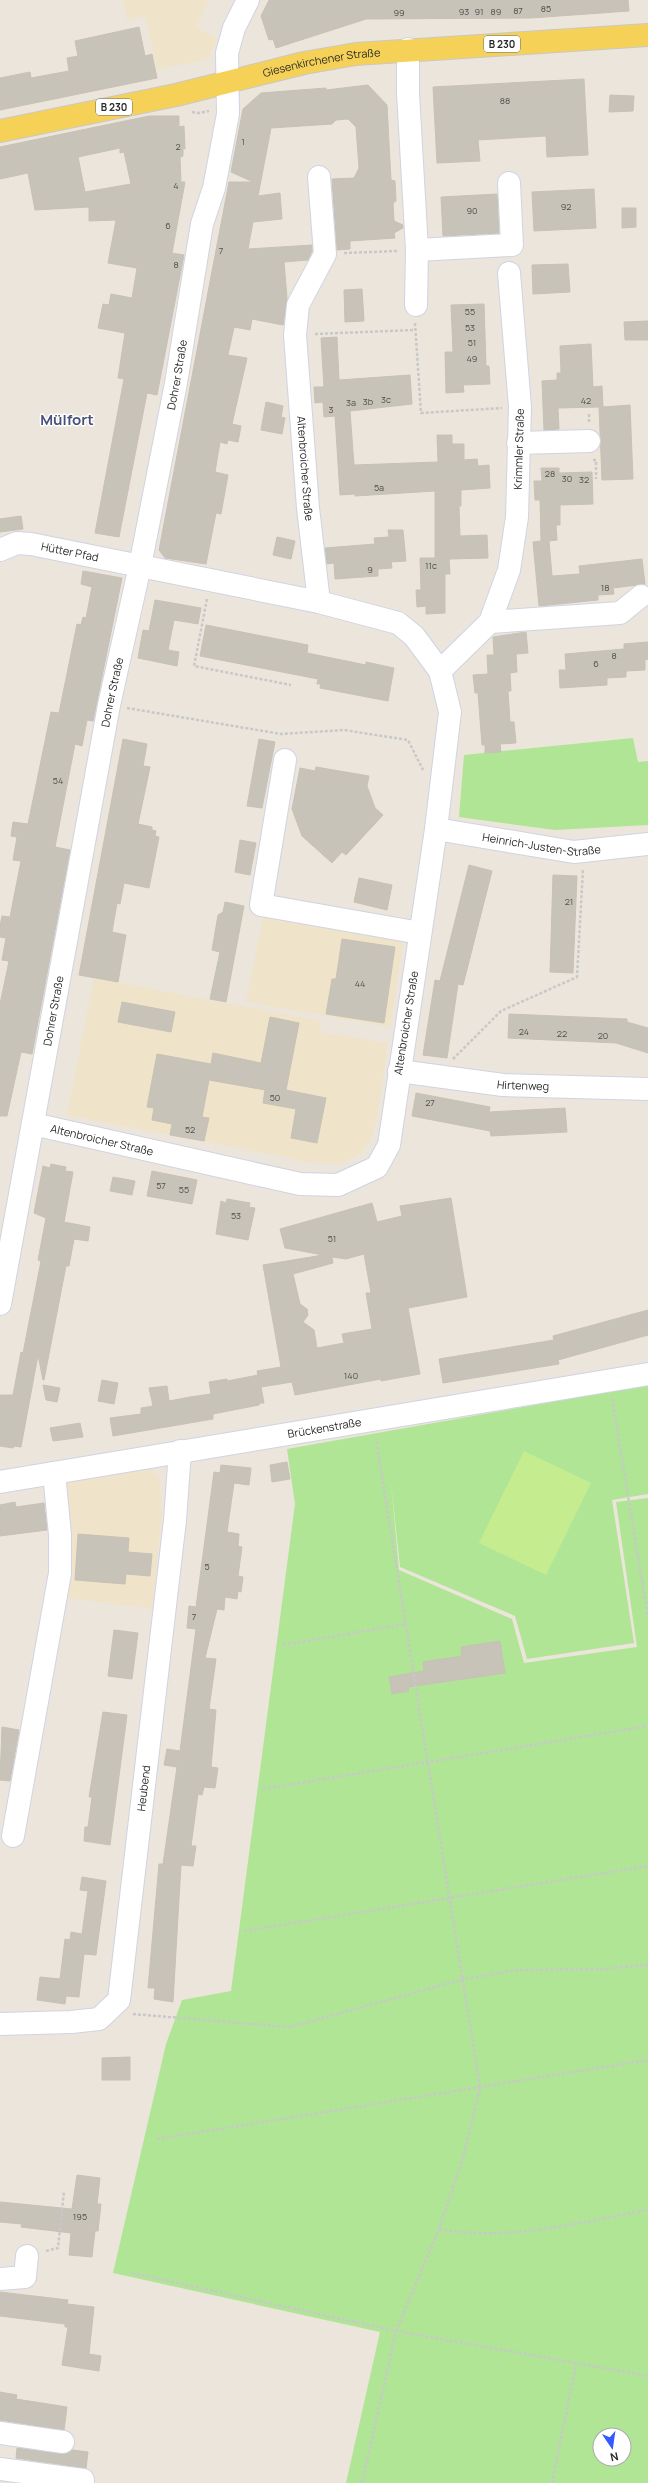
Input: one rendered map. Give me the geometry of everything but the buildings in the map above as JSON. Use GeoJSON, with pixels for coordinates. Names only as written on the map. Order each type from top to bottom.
{"type":"FeatureCollection","features":[{"type":"Feature","properties":{"kind":"main road","name":"Giesenkirchener Straße"},"geometry":{"type":"LineString","coordinates":[[0,131],[227,83],[333,57],[408,50],[648,35]]}},
{"type":"Feature","properties":{"kind":"street","name":"Dohrer Straße"},"geometry":{"type":"LineString","coordinates":[[0,1304],[109,704],[140,566],[176,383],[202,224],[214,188],[228,114],[227,53],[234,28],[248,0]]}},
{"type":"Feature","properties":{"kind":"street"},"geometry":{"type":"LineString","coordinates":[[408,50],[408,93],[416,250],[416,305]]}},
{"type":"Feature","properties":{"kind":"street"},"geometry":{"type":"LineString","coordinates":[[319,177],[325,254]]}},
{"type":"Feature","properties":{"kind":"street"},"geometry":{"type":"LineString","coordinates":[[416,250],[512,245],[509,183]]}},
{"type":"Feature","properties":{"kind":"street","name":"Altenbroicher Straße"},"geometry":{"type":"LineString","coordinates":[[319,602],[308,508],[295,335],[298,305],[325,254]]}},
{"type":"Feature","properties":{"kind":"street","name":"Krimmler Straße"},"geometry":{"type":"LineString","coordinates":[[440,671],[490,622],[509,570],[517,517],[520,407],[509,273]]}},
{"type":"Feature","properties":{"kind":"street"},"geometry":{"type":"LineString","coordinates":[[518,443],[588,440]]}},
{"type":"Feature","properties":{"kind":"street","name":"Hütter Pfad"},"geometry":{"type":"LineString","coordinates":[[0,550],[17,543],[31,544],[140,566]]}},
{"type":"Feature","properties":{"kind":"street","name":"Altenbroicher Straße"},"geometry":{"type":"LineString","coordinates":[[33,1124],[300,1184],[338,1184],[377,1167],[389,1145],[398,1071],[436,829],[450,712],[440,671],[414,636],[398,623],[319,602],[140,566]]}},
{"type":"Feature","properties":{"kind":"street"},"geometry":{"type":"LineString","coordinates":[[490,622],[620,613],[641,596]]}},
{"type":"Feature","properties":{"kind":"street"},"geometry":{"type":"LineString","coordinates":[[285,760],[261,905],[420,933]]}},
{"type":"Feature","properties":{"kind":"street","name":"Heinrich-Justen-Straße"},"geometry":{"type":"LineString","coordinates":[[436,829],[574,852],[648,844]]}},
{"type":"Feature","properties":{"kind":"street","name":"Hirtenweg"},"geometry":{"type":"LineString","coordinates":[[398,1071],[504,1085],[648,1088]]}},
{"type":"Feature","properties":{"kind":"street","name":"Brückenstraße"},"geometry":{"type":"LineString","coordinates":[[0,1482],[648,1374]]}},
{"type":"Feature","properties":{"kind":"street","name":"Heubend"},"geometry":{"type":"LineString","coordinates":[[109,2012],[119,2000],[175,1520],[180,1451]]}},
{"type":"Feature","properties":{"kind":"street"},"geometry":{"type":"LineString","coordinates":[[13,1836],[60,1573],[60,1535],[54,1473]]}},
{"type":"Feature","properties":{"kind":"street"},"geometry":{"type":"LineString","coordinates":[[0,2024],[71,2022],[99,2019],[109,2012]]}},
{"type":"Feature","properties":{"kind":"street"},"geometry":{"type":"LineString","coordinates":[[0,2278],[25,2276],[27,2256]]}},
{"type":"Feature","properties":{"kind":"street"},"geometry":{"type":"LineString","coordinates":[[0,2433],[63,2442]]}},
{"type":"Feature","properties":{"kind":"street"},"geometry":{"type":"LineString","coordinates":[[1,2470],[83,2480]]}},
{"type":"Feature","properties":{"kind":"path"},"geometry":{"type":"LineString","coordinates":[[325,254],[416,250]]}},
{"type":"Feature","properties":{"kind":"path"},"geometry":{"type":"LineString","coordinates":[[295,335],[414,330],[421,413],[520,407]]}},
{"type":"Feature","properties":{"kind":"path"},"geometry":{"type":"LineString","coordinates":[[210,580],[194,666],[291,685]]}},
{"type":"Feature","properties":{"kind":"path"},"geometry":{"type":"LineString","coordinates":[[109,704],[281,734],[344,730],[408,740],[425,775]]}},
{"type":"Feature","properties":{"kind":"path"},"geometry":{"type":"LineString","coordinates":[[450,1078],[454,1056],[501,1011],[577,977],[584,851]]}},
{"type":"Feature","properties":{"kind":"path"},"geometry":{"type":"LineString","coordinates":[[608,1381],[648,1617]]}},
{"type":"Feature","properties":{"kind":"path"},"geometry":{"type":"LineString","coordinates":[[362,2483],[396,2331],[439,2229],[463,2158],[480,2088],[464,1979],[373,1419]]}},
{"type":"Feature","properties":{"kind":"path"},"geometry":{"type":"LineString","coordinates":[[643,1588],[648,1587]]}},
{"type":"Feature","properties":{"kind":"path"},"geometry":{"type":"LineString","coordinates":[[283,1645],[406,1624]]}},
{"type":"Feature","properties":{"kind":"path"},"geometry":{"type":"LineString","coordinates":[[264,1789],[648,1726]]}},
{"type":"Feature","properties":{"kind":"path"},"geometry":{"type":"LineString","coordinates":[[244,1931],[648,1866]]}},
{"type":"Feature","properties":{"kind":"path"},"geometry":{"type":"LineString","coordinates":[[109,2012],[290,2027],[464,1979],[515,1970],[601,1969],[648,1965]]}},
{"type":"Feature","properties":{"kind":"path"},"geometry":{"type":"LineString","coordinates":[[157,2139],[648,2060]]}},
{"type":"Feature","properties":{"kind":"path"},"geometry":{"type":"LineString","coordinates":[[27,2256],[58,2248],[64,2191]]}},
{"type":"Feature","properties":{"kind":"path"},"geometry":{"type":"LineString","coordinates":[[439,2229],[461,2233],[528,2232],[648,2210]]}},
{"type":"Feature","properties":{"kind":"path"},"geometry":{"type":"LineString","coordinates":[[132,2273],[396,2331],[648,2376]]}},
{"type":"Feature","properties":{"kind":"path"},"geometry":{"type":"LineString","coordinates":[[552,2483],[576,2364]]}},
{"type":"Feature","properties":{"kind":"shaded area"},"geometry":{"type":"Polygon","coordinates":[[[123,0],[209,0],[196,27],[218,39],[207,60],[157,69],[145,16],[127,20],[123,0]]]}},
{"type":"Feature","properties":{"kind":"shaded area"},"geometry":{"type":"Polygon","coordinates":[[[265,909],[404,936],[390,1027],[246,1002],[265,909]]]}},
{"type":"Feature","properties":{"kind":"shaded area"},"geometry":{"type":"Polygon","coordinates":[[[94,978],[321,1021],[320,1032],[388,1043],[376,1124],[369,1143],[356,1157],[339,1164],[315,1163],[67,1115],[94,978]]]}},
{"type":"Feature","properties":{"kind":"shaded area"},"geometry":{"type":"Polygon","coordinates":[[[147,1466],[159,1476],[162,1513],[152,1609],[61,1597],[61,1482],[147,1466]]]}},
{"type":"Feature","properties":{"kind":"green space"},"geometry":{"type":"Polygon","coordinates":[[[633,738],[638,762],[648,761],[648,825],[555,830],[459,817],[464,755],[633,738]]]}},
{"type":"Feature","properties":{"kind":"green space"},"geometry":{"type":"Polygon","coordinates":[[[648,1385],[648,1494],[612,1500],[634,1643],[527,1659],[515,1616],[400,1567],[391,1482],[399,1570],[512,1619],[524,1663],[637,1647],[616,1502],[648,1498],[648,2483],[346,2483],[380,2332],[113,2273],[166,2044],[182,2000],[231,1991],[295,1504],[287,1449],[648,1385]]]}},
{"type":"Feature","properties":{"kind":"green space"},"geometry":{"type":"Polygon","coordinates":[[[524,1451],[591,1483],[546,1575],[479,1543],[524,1451]]]}},
{"type":"Feature","properties":{"kind":"district","name":"Mülfort"},"geometry":{"type":"Point","coordinates":[67,420]}}]}
